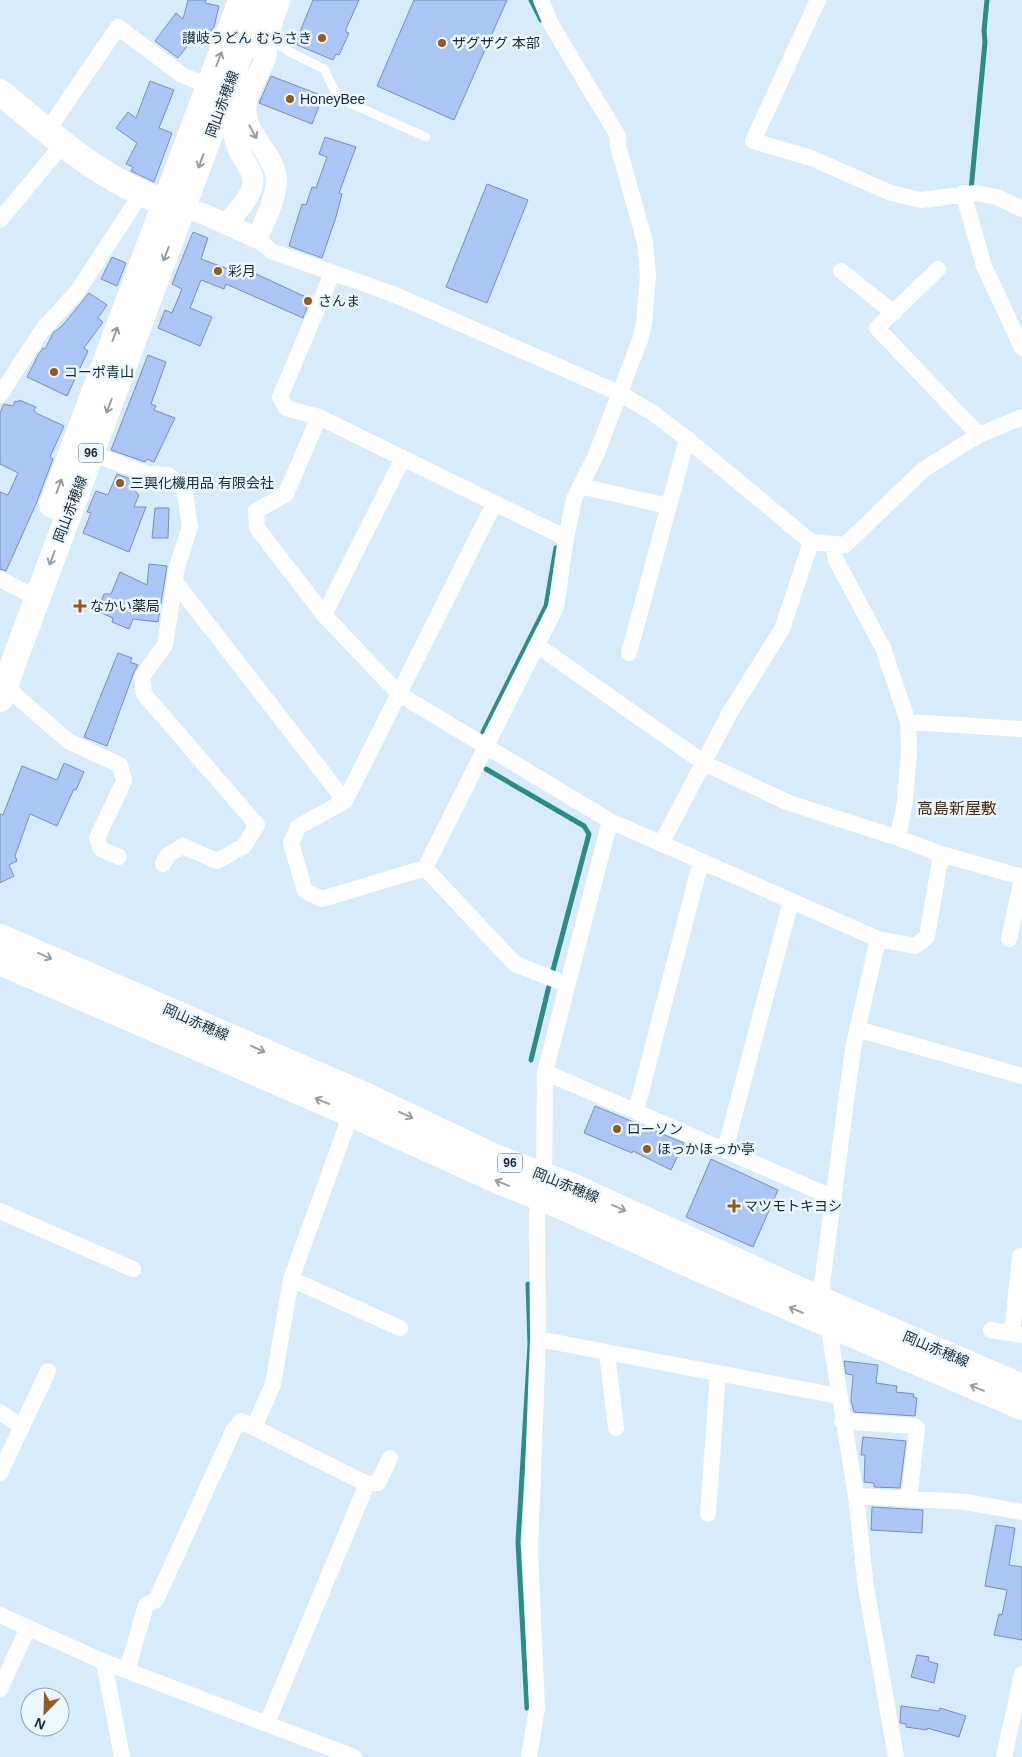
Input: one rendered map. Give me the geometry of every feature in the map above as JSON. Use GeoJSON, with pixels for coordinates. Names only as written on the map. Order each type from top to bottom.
{"type":"FeatureCollection","features":[{"type":"Feature","properties":{"kind":"main road","name":"岡山赤穂線"},"geometry":{"type":"LineString","coordinates":[[0,647],[19,589],[82,450],[163,202],[241,0]]}},
{"type":"Feature","properties":{"kind":"main road","name":"岡山赤穂線"},"geometry":{"type":"LineString","coordinates":[[163,202],[260,0]]}},
{"type":"Feature","properties":{"kind":"main road"},"geometry":{"type":"LineString","coordinates":[[0,92],[112,180],[163,202]]}},
{"type":"Feature","properties":{"kind":"main road","name":"岡山赤穂線"},"geometry":{"type":"LineString","coordinates":[[2,692],[19,589]]}},
{"type":"Feature","properties":{"kind":"main road","name":"岡山赤穂線"},"geometry":{"type":"LineString","coordinates":[[0,937],[360,1093],[497,1158],[542,1186]]}},
{"type":"Feature","properties":{"kind":"main road","name":"岡山赤穂線"},"geometry":{"type":"LineString","coordinates":[[0,962],[351,1114],[542,1186],[583,1191],[1022,1408]]}},
{"type":"Feature","properties":{"kind":"main road","name":"岡山赤穂線"},"geometry":{"type":"LineString","coordinates":[[826,1312],[1022,1387]]}},
{"type":"Feature","properties":{"kind":"street"},"geometry":{"type":"LineString","coordinates":[[227,224],[246,199],[253,182],[249,168],[233,138],[231,123],[256,52],[267,36],[280,0]]}},
{"type":"Feature","properties":{"kind":"street"},"geometry":{"type":"LineString","coordinates":[[494,504],[345,801],[298,827],[291,843],[306,891],[322,899],[425,868],[556,607],[566,538],[580,486],[596,455],[636,353],[644,324],[648,275],[645,242],[618,146],[618,136],[552,26],[541,0]]}},
{"type":"Feature","properties":{"kind":"street"},"geometry":{"type":"LineString","coordinates":[[818,0],[752,141],[811,158],[891,193],[921,200],[969,193],[997,197],[1022,209]]}},
{"type":"Feature","properties":{"kind":"street"},"geometry":{"type":"LineString","coordinates":[[0,220],[55,137],[118,27],[182,74],[208,86]]}},
{"type":"Feature","properties":{"kind":"street"},"geometry":{"type":"LineString","coordinates":[[257,238],[274,194],[277,177],[272,162],[251,131],[246,118],[246,105],[266,56],[267,36]]}},
{"type":"Feature","properties":{"kind":"street"},"geometry":{"type":"LineString","coordinates":[[969,193],[984,266],[1022,348]]}},
{"type":"Feature","properties":{"kind":"street"},"geometry":{"type":"LineString","coordinates":[[0,395],[43,329],[163,202],[227,224],[257,238],[271,250],[332,274],[393,294],[619,393],[653,413],[687,439],[811,542],[845,545],[924,469],[979,435],[1022,417]]}},
{"type":"Feature","properties":{"kind":"street"},"geometry":{"type":"LineString","coordinates":[[938,270],[877,328],[979,435]]}},
{"type":"Feature","properties":{"kind":"street"},"geometry":{"type":"LineString","coordinates":[[841,271],[894,313]]}},
{"type":"Feature","properties":{"kind":"street"},"geometry":{"type":"LineString","coordinates":[[332,274],[280,396],[286,408],[319,417],[566,538]]}},
{"type":"Feature","properties":{"kind":"street"},"geometry":{"type":"LineString","coordinates":[[319,417],[286,494],[256,511],[256,528],[324,614],[399,694],[485,748],[610,821],[878,939],[915,946],[927,937],[941,854]]}},
{"type":"Feature","properties":{"kind":"street"},"geometry":{"type":"LineString","coordinates":[[628,653],[687,439]]}},
{"type":"Feature","properties":{"kind":"street"},"geometry":{"type":"LineString","coordinates":[[82,450],[148,474],[168,475],[184,487],[190,527],[177,567],[165,645],[142,677],[144,694],[257,825],[244,846],[217,861],[183,846],[168,855],[163,864]]}},
{"type":"Feature","properties":{"kind":"street"},"geometry":{"type":"LineString","coordinates":[[324,614],[403,458]]}},
{"type":"Feature","properties":{"kind":"street"},"geometry":{"type":"LineString","coordinates":[[580,486],[668,506]]}},
{"type":"Feature","properties":{"kind":"street"},"geometry":{"type":"LineString","coordinates":[[661,844],[729,714],[782,629],[811,542]]}},
{"type":"Feature","properties":{"kind":"street"},"geometry":{"type":"LineString","coordinates":[[833,544],[836,560],[883,648],[908,722],[909,750],[905,801],[898,838]]}},
{"type":"Feature","properties":{"kind":"street"},"geometry":{"type":"LineString","coordinates":[[176,583],[345,801]]}},
{"type":"Feature","properties":{"kind":"street"},"geometry":{"type":"LineString","coordinates":[[538,646],[704,763],[789,803],[941,854],[1022,878],[1009,939]]}},
{"type":"Feature","properties":{"kind":"street"},"geometry":{"type":"LineString","coordinates":[[2,692],[68,741],[120,765],[124,781],[97,838],[101,849],[119,857]]}},
{"type":"Feature","properties":{"kind":"street"},"geometry":{"type":"LineString","coordinates":[[908,722],[1022,729]]}},
{"type":"Feature","properties":{"kind":"street"},"geometry":{"type":"LineString","coordinates":[[530,1757],[537,1708],[530,1551],[538,1339],[537,1214],[542,1186],[545,1072],[566,984],[610,821]]}},
{"type":"Feature","properties":{"kind":"street"},"geometry":{"type":"LineString","coordinates":[[636,1111],[701,861]]}},
{"type":"Feature","properties":{"kind":"street"},"geometry":{"type":"LineString","coordinates":[[425,868],[515,964],[566,984]]}},
{"type":"Feature","properties":{"kind":"street"},"geometry":{"type":"LineString","coordinates":[[725,1150],[791,900]]}},
{"type":"Feature","properties":{"kind":"street"},"geometry":{"type":"LineString","coordinates":[[878,939],[857,1028],[822,1284],[842,1421],[856,1496],[866,1587],[896,1757]]}},
{"type":"Feature","properties":{"kind":"street"},"geometry":{"type":"LineString","coordinates":[[857,1028],[1022,1076]]}},
{"type":"Feature","properties":{"kind":"street"},"geometry":{"type":"LineString","coordinates":[[545,1072],[834,1198]]}},
{"type":"Feature","properties":{"kind":"street"},"geometry":{"type":"LineString","coordinates":[[254,1428],[273,1384],[292,1280],[351,1114]]}},
{"type":"Feature","properties":{"kind":"street"},"geometry":{"type":"LineString","coordinates":[[0,1211],[133,1269]]}},
{"type":"Feature","properties":{"kind":"street"},"geometry":{"type":"LineString","coordinates":[[991,1330],[1017,1334],[1020,1256],[1022,1256]]}},
{"type":"Feature","properties":{"kind":"street"},"geometry":{"type":"LineString","coordinates":[[292,1280],[400,1328]]}},
{"type":"Feature","properties":{"kind":"street"},"geometry":{"type":"LineString","coordinates":[[538,1339],[838,1396]]}},
{"type":"Feature","properties":{"kind":"street"},"geometry":{"type":"LineString","coordinates":[[606,1352],[616,1428]]}},
{"type":"Feature","properties":{"kind":"street"},"geometry":{"type":"LineString","coordinates":[[0,1473],[48,1371]]}},
{"type":"Feature","properties":{"kind":"street"},"geometry":{"type":"LineString","coordinates":[[708,1514],[718,1373]]}},
{"type":"Feature","properties":{"kind":"street"},"geometry":{"type":"LineString","coordinates":[[0,1412],[22,1426]]}},
{"type":"Feature","properties":{"kind":"street"},"geometry":{"type":"LineString","coordinates":[[127,1671],[146,1606],[156,1600],[234,1428],[241,1421],[368,1484],[378,1482],[390,1458]]}},
{"type":"Feature","properties":{"kind":"street"},"geometry":{"type":"LineString","coordinates":[[842,1421],[914,1426],[918,1428],[909,1499]]}},
{"type":"Feature","properties":{"kind":"street"},"geometry":{"type":"LineString","coordinates":[[267,1724],[368,1484]]}},
{"type":"Feature","properties":{"kind":"street"},"geometry":{"type":"LineString","coordinates":[[856,1496],[966,1502],[1022,1512]]}},
{"type":"Feature","properties":{"kind":"street"},"geometry":{"type":"LineString","coordinates":[[0,1615],[104,1662],[354,1757]]}},
{"type":"Feature","properties":{"kind":"street"},"geometry":{"type":"LineString","coordinates":[[0,1689],[28,1628]]}},
{"type":"Feature","properties":{"kind":"street"},"geometry":{"type":"LineString","coordinates":[[104,1662],[122,1757]]}},
{"type":"Feature","properties":{"kind":"street"},"geometry":{"type":"LineString","coordinates":[[1004,1757],[1022,1674]]}},
{"type":"Feature","properties":{"kind":"lane"},"geometry":{"type":"LineString","coordinates":[[267,36],[288,51],[324,69],[338,98],[426,137]]}},
{"type":"Feature","properties":{"kind":"building"},"geometry":{"type":"Polygon","coordinates":[[[188,0],[206,0],[205,3],[219,6],[214,27],[202,43],[194,37],[178,58],[155,41],[176,13],[183,19],[188,0]]]}},
{"type":"Feature","properties":{"kind":"building","name":"讃岐うどん むらさき"},"geometry":{"type":"Polygon","coordinates":[[[313,0],[359,0],[346,29],[346,32],[349,33],[339,55],[336,54],[333,60],[295,44],[313,0]]]}},
{"type":"Feature","properties":{"kind":"building","name":"ザグザグ 本部"},"geometry":{"type":"Polygon","coordinates":[[[414,0],[507,0],[454,120],[377,86],[414,0]]]}},
{"type":"Feature","properties":{"kind":"building","name":"HoneyBee"},"geometry":{"type":"Polygon","coordinates":[[[271,76],[323,96],[312,124],[259,103],[271,76]]]}},
{"type":"Feature","properties":{"kind":"building"},"geometry":{"type":"Polygon","coordinates":[[[150,81],[174,90],[159,128],[172,133],[154,182],[131,171],[133,167],[126,164],[137,143],[116,128],[128,112],[136,118],[150,81]]]}},
{"type":"Feature","properties":{"kind":"building"},"geometry":{"type":"Polygon","coordinates":[[[325,137],[356,147],[339,193],[342,194],[336,217],[322,258],[289,246],[302,204],[306,205],[312,187],[316,188],[327,157],[319,154],[325,137]]]}},
{"type":"Feature","properties":{"kind":"building"},"geometry":{"type":"Polygon","coordinates":[[[487,184],[528,200],[487,303],[446,287],[487,184]]]}},
{"type":"Feature","properties":{"kind":"building"},"geometry":{"type":"Polygon","coordinates":[[[193,232],[208,238],[201,259],[250,277],[252,272],[310,299],[303,318],[226,284],[224,289],[201,280],[190,308],[212,317],[200,346],[158,328],[165,310],[172,313],[182,289],[172,284],[193,232]]]}},
{"type":"Feature","properties":{"kind":"building"},"geometry":{"type":"Polygon","coordinates":[[[112,257],[126,263],[117,286],[101,279],[112,257]]]}},
{"type":"Feature","properties":{"kind":"building"},"geometry":{"type":"Polygon","coordinates":[[[89,293],[107,305],[98,318],[103,322],[84,348],[88,351],[67,396],[27,377],[38,355],[43,348],[45,349],[53,333],[63,325],[89,293]]]}},
{"type":"Feature","properties":{"kind":"building"},"geometry":{"type":"Polygon","coordinates":[[[148,355],[166,362],[151,404],[156,406],[154,410],[175,418],[154,462],[147,459],[145,462],[111,450],[148,355]]]}},
{"type":"Feature","properties":{"kind":"building"},"geometry":{"type":"Polygon","coordinates":[[[19,400],[36,407],[34,411],[38,414],[64,426],[50,457],[53,459],[36,504],[6,571],[0,569],[0,492],[8,495],[18,473],[0,464],[0,413],[4,404],[13,406],[15,401],[18,402],[19,400]]]}},
{"type":"Feature","properties":{"kind":"building"},"geometry":{"type":"Polygon","coordinates":[[[117,474],[137,481],[134,490],[139,495],[134,507],[146,507],[129,552],[83,533],[91,513],[87,512],[96,491],[108,495],[117,474]]]}},
{"type":"Feature","properties":{"kind":"building"},"geometry":{"type":"Polygon","coordinates":[[[155,508],[169,508],[168,538],[152,538],[155,508]]]}},
{"type":"Feature","properties":{"kind":"building"},"geometry":{"type":"Polygon","coordinates":[[[149,564],[167,566],[158,622],[133,619],[129,629],[112,622],[113,618],[97,611],[104,594],[111,594],[120,572],[147,585],[149,564]]]}},
{"type":"Feature","properties":{"kind":"building"},"geometry":{"type":"Polygon","coordinates":[[[118,653],[132,658],[130,662],[138,665],[107,746],[84,737],[118,653]]]}},
{"type":"Feature","properties":{"kind":"building"},"geometry":{"type":"Polygon","coordinates":[[[64,763],[84,772],[57,826],[30,814],[15,856],[17,861],[9,865],[14,876],[0,883],[0,814],[3,815],[22,766],[57,780],[64,763]]]}},
{"type":"Feature","properties":{"kind":"building"},"geometry":{"type":"Polygon","coordinates":[[[595,1106],[684,1143],[671,1170],[633,1151],[632,1153],[584,1133],[595,1106]]]}},
{"type":"Feature","properties":{"kind":"building"},"geometry":{"type":"Polygon","coordinates":[[[711,1159],[778,1190],[753,1247],[686,1217],[711,1159]]]}},
{"type":"Feature","properties":{"kind":"building"},"geometry":{"type":"Polygon","coordinates":[[[844,1361],[878,1365],[876,1383],[897,1386],[896,1392],[914,1394],[913,1397],[917,1398],[915,1416],[854,1412],[851,1400],[853,1375],[846,1374],[844,1361]]]}},
{"type":"Feature","properties":{"kind":"building"},"geometry":{"type":"Polygon","coordinates":[[[863,1437],[906,1441],[900,1488],[874,1487],[874,1483],[864,1482],[865,1455],[861,1455],[863,1437]]]}},
{"type":"Feature","properties":{"kind":"building"},"geometry":{"type":"Polygon","coordinates":[[[872,1507],[923,1510],[922,1533],[871,1530],[872,1507]]]}},
{"type":"Feature","properties":{"kind":"building"},"geometry":{"type":"Polygon","coordinates":[[[996,1525],[1015,1528],[1009,1565],[1022,1567],[1022,1640],[994,1635],[999,1614],[1002,1615],[1007,1590],[985,1586],[996,1525]]]}},
{"type":"Feature","properties":{"kind":"building"},"geometry":{"type":"Polygon","coordinates":[[[917,1655],[929,1657],[928,1661],[938,1664],[934,1683],[911,1677],[917,1655]]]}},
{"type":"Feature","properties":{"kind":"building"},"geometry":{"type":"Polygon","coordinates":[[[901,1706],[939,1711],[940,1708],[966,1716],[959,1737],[927,1728],[927,1730],[906,1727],[906,1724],[900,1723],[901,1706]]]}},
{"type":"Feature","properties":{"kind":"waterway"},"geometry":{"type":"LineString","coordinates":[[531,0],[541,20]]}},
{"type":"Feature","properties":{"kind":"waterway"},"geometry":{"type":"LineString","coordinates":[[971,190],[985,42],[984,31],[987,0]]}},
{"type":"Feature","properties":{"kind":"waterway"},"geometry":{"type":"LineString","coordinates":[[483,732],[546,606],[556,548]]}},
{"type":"Feature","properties":{"kind":"waterway"},"geometry":{"type":"LineString","coordinates":[[486,769],[584,826],[589,834],[553,970]]}},
{"type":"Feature","properties":{"kind":"waterway"},"geometry":{"type":"LineString","coordinates":[[531,1060],[549,986]]}},
{"type":"Feature","properties":{"kind":"waterway"},"geometry":{"type":"LineString","coordinates":[[527,1708],[518,1542],[530,1344],[528,1284]]}},
{"type":"Feature","properties":{"kind":"place","name":"讃岐うどん むらさき"},"geometry":{"type":"Point","coordinates":[322,38]}},
{"type":"Feature","properties":{"kind":"place","name":"ザグザグ 本部"},"geometry":{"type":"Point","coordinates":[442,43]}},
{"type":"Feature","properties":{"kind":"place","name":"HoneyBee"},"geometry":{"type":"Point","coordinates":[290,99]}},
{"type":"Feature","properties":{"kind":"place","name":"彩月"},"geometry":{"type":"Point","coordinates":[218,271]}},
{"type":"Feature","properties":{"kind":"place","name":"さんま"},"geometry":{"type":"Point","coordinates":[308,301]}},
{"type":"Feature","properties":{"kind":"place","name":"コーポ青山"},"geometry":{"type":"Point","coordinates":[54,372]}},
{"type":"Feature","properties":{"kind":"place","name":"三興化機用品 有限会社"},"geometry":{"type":"Point","coordinates":[120,483]}},
{"type":"Feature","properties":{"kind":"place","name":"なかい薬局"},"geometry":{"type":"Point","coordinates":[80,606]}},
{"type":"Feature","properties":{"kind":"place","name":"ローソン"},"geometry":{"type":"Point","coordinates":[617,1129]}},
{"type":"Feature","properties":{"kind":"place","name":"ほっかほっか亭"},"geometry":{"type":"Point","coordinates":[647,1149]}},
{"type":"Feature","properties":{"kind":"place","name":"マツモトキヨシ"},"geometry":{"type":"Point","coordinates":[734,1206]}},
{"type":"Feature","properties":{"kind":"district","name":"高島新屋敷"},"geometry":{"type":"Point","coordinates":[957,808]}}]}
